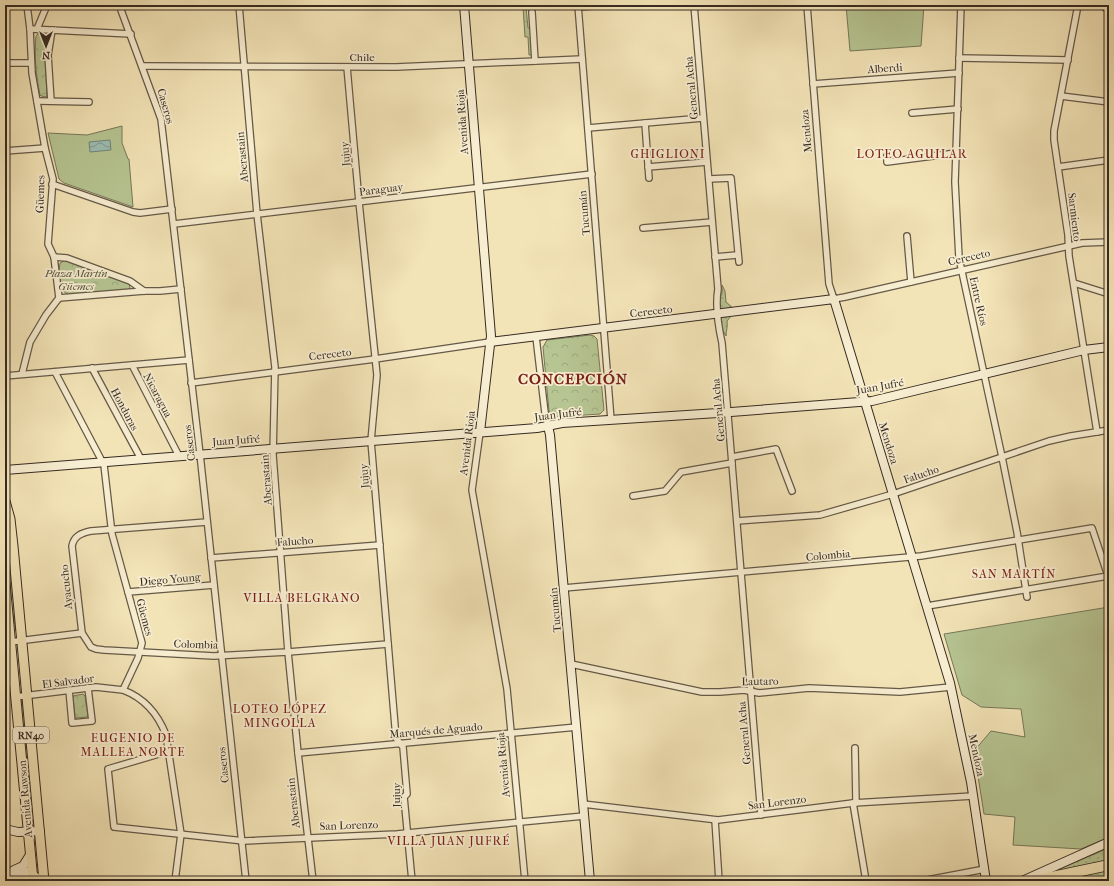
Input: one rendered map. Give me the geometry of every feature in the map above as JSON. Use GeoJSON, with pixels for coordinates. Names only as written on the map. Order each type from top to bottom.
{"type":"FeatureCollection","features":[{"type":"Feature","properties":{"kind":"highway"},"geometry":{"type":"LineString","coordinates":[[1033,881],[1109,865]]}},
{"type":"Feature","properties":{"kind":"main road","name":"Avenida Rioja"},"geometry":{"type":"LineString","coordinates":[[464,5],[490,329],[490,342],[480,432]]}},
{"type":"Feature","properties":{"kind":"main road","name":"Cereceto"},"geometry":{"type":"LineString","coordinates":[[490,342],[834,299]]}},
{"type":"Feature","properties":{"kind":"main road","name":"Mendoza"},"geometry":{"type":"LineString","coordinates":[[834,299],[951,687],[973,796],[986,881]]}},
{"type":"Feature","properties":{"kind":"main road","name":"Juan Jufré"},"geometry":{"type":"LineString","coordinates":[[5,470],[537,428],[562,423],[865,402],[1084,350],[1109,347]]}},
{"type":"Feature","properties":{"kind":"main road","name":"Tucumán"},"geometry":{"type":"LineString","coordinates":[[548,426],[577,727],[590,881]]}},
{"type":"Feature","properties":{"kind":"main road","name":"Avenida Rawson"},"geometry":{"type":"LineString","coordinates":[[5,501],[10,519],[13,546],[44,881]]}},
{"type":"Feature","properties":{"kind":"main road","name":"Avenida Rawson"},"geometry":{"type":"LineString","coordinates":[[5,583],[7,642],[15,697],[32,877]]}},
{"type":"Feature","properties":{"kind":"main road"},"geometry":{"type":"LineString","coordinates":[[5,829],[18,832],[40,831]]}},
{"type":"Feature","properties":{"kind":"main road"},"geometry":{"type":"LineString","coordinates":[[1022,881],[1109,842]]}},
{"type":"Feature","properties":{"kind":"main road"},"geometry":{"type":"LineString","coordinates":[[8,871],[23,866],[30,855]]}},
{"type":"Feature","properties":{"kind":"main road"},"geometry":{"type":"LineString","coordinates":[[8,871],[29,872],[32,877],[40,881]]}},
{"type":"Feature","properties":{"kind":"street","name":"Güemes"},"geometry":{"type":"LineString","coordinates":[[26,5],[30,28],[31,63],[45,148],[53,179],[48,244],[54,257],[59,298]]}},
{"type":"Feature","properties":{"kind":"street"},"geometry":{"type":"LineString","coordinates":[[37,29],[46,5]]}},
{"type":"Feature","properties":{"kind":"street","name":"Aberastain"},"geometry":{"type":"LineString","coordinates":[[239,5],[243,66],[257,214],[275,372],[274,448],[288,652],[313,881]]}},
{"type":"Feature","properties":{"kind":"street"},"geometry":{"type":"LineString","coordinates":[[578,6],[606,5]]}},
{"type":"Feature","properties":{"kind":"street","name":"General Acha"},"geometry":{"type":"LineString","coordinates":[[694,5],[718,289],[716,302],[722,343],[728,412],[760,815]]}},
{"type":"Feature","properties":{"kind":"street","name":"Mendoza"},"geometry":{"type":"LineString","coordinates":[[807,5],[829,284],[834,299]]}},
{"type":"Feature","properties":{"kind":"street","name":"Entre Ríos"},"geometry":{"type":"LineString","coordinates":[[961,5],[956,153],[959,258],[1002,457],[1018,540],[1027,598]]}},
{"type":"Feature","properties":{"kind":"street","name":"Sarmiento"},"geometry":{"type":"LineString","coordinates":[[1078,5],[1054,131],[1054,140],[1097,432]]}},
{"type":"Feature","properties":{"kind":"street"},"geometry":{"type":"LineString","coordinates":[[1102,5],[1109,11]]}},
{"type":"Feature","properties":{"kind":"street","name":"Tucumán"},"geometry":{"type":"LineString","coordinates":[[578,6],[611,420]]}},
{"type":"Feature","properties":{"kind":"street","name":"Caseros"},"geometry":{"type":"LineString","coordinates":[[121,7],[161,118],[200,454],[246,881]]}},
{"type":"Feature","properties":{"kind":"street"},"geometry":{"type":"LineString","coordinates":[[532,12],[535,61]]}},
{"type":"Feature","properties":{"kind":"street"},"geometry":{"type":"LineString","coordinates":[[30,28],[131,34]]}},
{"type":"Feature","properties":{"kind":"street"},"geometry":{"type":"LineString","coordinates":[[51,101],[48,55],[52,30]]}},
{"type":"Feature","properties":{"kind":"street"},"geometry":{"type":"LineString","coordinates":[[959,58],[1068,60]]}},
{"type":"Feature","properties":{"kind":"street","name":"Chile"},"geometry":{"type":"LineString","coordinates":[[142,66],[396,67],[582,59]]}},
{"type":"Feature","properties":{"kind":"street"},"geometry":{"type":"LineString","coordinates":[[5,63],[31,63]]}},
{"type":"Feature","properties":{"kind":"street","name":"Jujuy"},"geometry":{"type":"LineString","coordinates":[[347,67],[377,375],[371,441],[396,738],[403,747],[407,794],[404,797],[412,881]]}},
{"type":"Feature","properties":{"kind":"street","name":"Alberdi"},"geometry":{"type":"LineString","coordinates":[[813,84],[959,73]]}},
{"type":"Feature","properties":{"kind":"street"},"geometry":{"type":"LineString","coordinates":[[1061,96],[1109,102]]}},
{"type":"Feature","properties":{"kind":"street"},"geometry":{"type":"LineString","coordinates":[[37,101],[89,102]]}},
{"type":"Feature","properties":{"kind":"street"},"geometry":{"type":"LineString","coordinates":[[912,114],[958,109]]}},
{"type":"Feature","properties":{"kind":"street"},"geometry":{"type":"LineString","coordinates":[[588,128],[703,118]]}},
{"type":"Feature","properties":{"kind":"street"},"geometry":{"type":"LineString","coordinates":[[645,123],[649,178]]}},
{"type":"Feature","properties":{"kind":"street"},"geometry":{"type":"LineString","coordinates":[[5,151],[45,148]]}},
{"type":"Feature","properties":{"kind":"street"},"geometry":{"type":"LineString","coordinates":[[887,156],[888,162],[956,153]]}},
{"type":"Feature","properties":{"kind":"street"},"geometry":{"type":"LineString","coordinates":[[1058,167],[1109,160]]}},
{"type":"Feature","properties":{"kind":"street"},"geometry":{"type":"LineString","coordinates":[[648,167],[707,162]]}},
{"type":"Feature","properties":{"kind":"street","name":"Paraguay"},"geometry":{"type":"LineString","coordinates":[[174,224],[592,174]]}},
{"type":"Feature","properties":{"kind":"street"},"geometry":{"type":"LineString","coordinates":[[709,180],[731,178],[737,255],[739,262]]}},
{"type":"Feature","properties":{"kind":"street"},"geometry":{"type":"LineString","coordinates":[[52,184],[133,212],[140,213],[172,209]]}},
{"type":"Feature","properties":{"kind":"street"},"geometry":{"type":"LineString","coordinates":[[643,228],[712,222]]}},
{"type":"Feature","properties":{"kind":"street"},"geometry":{"type":"LineString","coordinates":[[907,236],[912,282]]}},
{"type":"Feature","properties":{"kind":"street","name":"Cereceto"},"geometry":{"type":"LineString","coordinates":[[834,299],[1082,243],[1109,242]]}},
{"type":"Feature","properties":{"kind":"street"},"geometry":{"type":"LineString","coordinates":[[715,257],[737,255]]}},
{"type":"Feature","properties":{"kind":"street"},"geometry":{"type":"LineString","coordinates":[[54,257],[67,258],[130,281],[144,291]]}},
{"type":"Feature","properties":{"kind":"street"},"geometry":{"type":"LineString","coordinates":[[1074,283],[1109,294]]}},
{"type":"Feature","properties":{"kind":"street"},"geometry":{"type":"LineString","coordinates":[[22,374],[30,342],[46,315],[59,298],[144,291],[160,292],[181,289]]}},
{"type":"Feature","properties":{"kind":"street","name":"Tucumán"},"geometry":{"type":"LineString","coordinates":[[536,337],[545,413],[548,426]]}},
{"type":"Feature","properties":{"kind":"street","name":"Cereceto"},"geometry":{"type":"LineString","coordinates":[[192,383],[490,342]]}},
{"type":"Feature","properties":{"kind":"street"},"geometry":{"type":"LineString","coordinates":[[5,376],[189,360]]}},
{"type":"Feature","properties":{"kind":"street","name":"Nicaragua"},"geometry":{"type":"LineString","coordinates":[[132,365],[179,456]]}},
{"type":"Feature","properties":{"kind":"street","name":"Honduras"},"geometry":{"type":"LineString","coordinates":[[92,368],[141,459]]}},
{"type":"Feature","properties":{"kind":"street","name":"Güemes"},"geometry":{"type":"LineString","coordinates":[[55,372],[104,465],[112,529],[142,643],[138,658],[123,690]]}},
{"type":"Feature","properties":{"kind":"street","name":"Falucho"},"geometry":{"type":"LineString","coordinates":[[737,521],[820,515],[893,494],[1049,441],[1109,430]]}},
{"type":"Feature","properties":{"kind":"street","name":"Avenida Rioja"},"geometry":{"type":"LineString","coordinates":[[480,432],[472,490],[507,689],[520,822],[524,881]]}},
{"type":"Feature","properties":{"kind":"street"},"geometry":{"type":"LineString","coordinates":[[634,496],[665,490],[681,472],[776,449],[792,491]]}},
{"type":"Feature","properties":{"kind":"street"},"geometry":{"type":"LineString","coordinates":[[112,529],[207,522]]}},
{"type":"Feature","properties":{"kind":"street","name":"Colombia"},"geometry":{"type":"LineString","coordinates":[[564,588],[912,557],[1092,528],[1108,576]]}},
{"type":"Feature","properties":{"kind":"street","name":"Ayacucho"},"geometry":{"type":"LineString","coordinates":[[82,633],[72,546],[74,539],[86,532],[112,529]]}},
{"type":"Feature","properties":{"kind":"street","name":"Falucho"},"geometry":{"type":"LineString","coordinates":[[211,558],[380,545]]}},
{"type":"Feature","properties":{"kind":"street"},"geometry":{"type":"LineString","coordinates":[[5,552],[13,546]]}},
{"type":"Feature","properties":{"kind":"street"},"geometry":{"type":"LineString","coordinates":[[927,606],[1108,576]]}},
{"type":"Feature","properties":{"kind":"street","name":"Diego Young"},"geometry":{"type":"LineString","coordinates":[[128,592],[214,585]]}},
{"type":"Feature","properties":{"kind":"street"},"geometry":{"type":"LineString","coordinates":[[7,642],[82,633]]}},
{"type":"Feature","properties":{"kind":"street","name":"Colombia"},"geometry":{"type":"LineString","coordinates":[[82,633],[90,646],[96,649],[221,655],[288,652],[388,644]]}},
{"type":"Feature","properties":{"kind":"street","name":"Lautaro"},"geometry":{"type":"LineString","coordinates":[[571,664],[702,692],[744,690],[760,692],[810,688],[900,692],[951,687]]}},
{"type":"Feature","properties":{"kind":"street","name":"El Salvador"},"geometry":{"type":"LineString","coordinates":[[15,697],[102,687],[123,690]]}},
{"type":"Feature","properties":{"kind":"street"},"geometry":{"type":"LineString","coordinates":[[69,690],[72,723],[92,721],[88,688]]}},
{"type":"Feature","properties":{"kind":"street"},"geometry":{"type":"LineString","coordinates":[[123,690],[144,702],[155,714],[164,731],[169,751],[181,834],[176,881]]}},
{"type":"Feature","properties":{"kind":"street","name":"Marqués de Aguado"},"geometry":{"type":"LineString","coordinates":[[298,753],[577,727]]}},
{"type":"Feature","properties":{"kind":"street"},"geometry":{"type":"LineString","coordinates":[[855,748],[855,803],[866,881]]}},
{"type":"Feature","properties":{"kind":"street","name":"San Lorenzo"},"geometry":{"type":"LineString","coordinates":[[169,751],[108,769],[114,827],[241,841],[408,833],[584,816]]}},
{"type":"Feature","properties":{"kind":"street","name":"San Lorenzo"},"geometry":{"type":"LineString","coordinates":[[583,804],[715,820],[855,803],[973,796]]}},
{"type":"Feature","properties":{"kind":"street"},"geometry":{"type":"LineString","coordinates":[[715,820],[719,881]]}},
{"type":"Feature","properties":{"kind":"street"},"geometry":{"type":"LineString","coordinates":[[922,881],[984,869]]}},
{"type":"Feature","properties":{"kind":"green space"},"geometry":{"type":"Polygon","coordinates":[[[510,5],[529,5],[529,7],[526,7],[528,28],[531,28],[533,55],[529,55],[528,37],[525,37],[523,7],[510,8],[510,5]]]}},
{"type":"Feature","properties":{"kind":"green space"},"geometry":{"type":"Polygon","coordinates":[[[846,5],[924,5],[921,46],[850,51],[846,5]]]}},
{"type":"Feature","properties":{"kind":"green space"},"geometry":{"type":"Polygon","coordinates":[[[38,34],[48,36],[45,55],[47,97],[40,95],[37,80],[35,51],[36,36],[38,34]]]}},
{"type":"Feature","properties":{"kind":"green space"},"geometry":{"type":"Polygon","coordinates":[[[122,126],[122,143],[129,159],[133,207],[64,183],[59,179],[48,133],[87,135],[122,126]]]}},
{"type":"Feature","properties":{"kind":"green space","name":"Plaza Martín Güemes"},"geometry":{"type":"Polygon","coordinates":[[[66,260],[129,283],[130,288],[127,290],[68,295],[61,289],[59,270],[60,263],[66,260]]]}},
{"type":"Feature","properties":{"kind":"green space"},"geometry":{"type":"Polygon","coordinates":[[[722,285],[725,291],[726,302],[733,308],[719,309],[719,299],[722,293],[722,285]]]}},
{"type":"Feature","properties":{"kind":"green space"},"geometry":{"type":"Polygon","coordinates":[[[732,315],[727,321],[726,336],[721,327],[720,320],[721,317],[732,315]]]}},
{"type":"Feature","properties":{"kind":"green space"},"geometry":{"type":"Polygon","coordinates":[[[590,335],[597,339],[604,410],[600,414],[554,417],[549,411],[543,347],[547,340],[590,335]]]}},
{"type":"Feature","properties":{"kind":"green space"},"geometry":{"type":"Polygon","coordinates":[[[8,552],[10,552],[16,631],[11,604],[6,557],[8,552]]]}},
{"type":"Feature","properties":{"kind":"green space"},"geometry":{"type":"Polygon","coordinates":[[[1109,607],[1109,837],[1081,849],[1013,845],[1015,817],[984,814],[974,751],[991,731],[1025,737],[1021,709],[981,707],[962,695],[944,634],[1109,607]]]}},
{"type":"Feature","properties":{"kind":"green space"},"geometry":{"type":"Polygon","coordinates":[[[83,694],[85,696],[88,715],[87,717],[76,718],[73,696],[83,694]]]}},
{"type":"Feature","properties":{"kind":"green space"},"geometry":{"type":"Polygon","coordinates":[[[20,701],[23,701],[35,823],[31,823],[20,701]]]}},
{"type":"Feature","properties":{"kind":"green space"},"geometry":{"type":"Polygon","coordinates":[[[1109,848],[1109,860],[1045,875],[1109,848]]]}},
{"type":"Feature","properties":{"kind":"green space"},"geometry":{"type":"Polygon","coordinates":[[[1109,868],[1109,880],[1106,881],[1046,881],[1109,868]]]}},
{"type":"Feature","properties":{"kind":"green space"},"geometry":{"type":"Polygon","coordinates":[[[28,874],[30,881],[5,881],[5,876],[28,874]]]}},
{"type":"Feature","properties":{"kind":"water"},"geometry":{"type":"Polygon","coordinates":[[[110,140],[111,150],[90,152],[89,142],[110,140]]]}},
{"type":"Feature","properties":{"kind":"district","name":"GHIGLIONI"},"geometry":{"type":"Point","coordinates":[668,154]}},
{"type":"Feature","properties":{"kind":"district","name":"LOTEO AGUILAR"},"geometry":{"type":"Point","coordinates":[912,154]}},
{"type":"Feature","properties":{"kind":"district","name":"CONCEPCIÓN"},"geometry":{"type":"Point","coordinates":[573,379]}},
{"type":"Feature","properties":{"kind":"district","name":"SAN MARTÍN"},"geometry":{"type":"Point","coordinates":[1014,574]}},
{"type":"Feature","properties":{"kind":"district","name":"VILLA BELGRANO"},"geometry":{"type":"Point","coordinates":[302,598]}},
{"type":"Feature","properties":{"kind":"district","name":"LOTEO LÓPEZ MINGOLLA"},"geometry":{"type":"Point","coordinates":[280,716]}},
{"type":"Feature","properties":{"kind":"district","name":"EUGENIO DE MALLEA NORTE"},"geometry":{"type":"Point","coordinates":[133,745]}},
{"type":"Feature","properties":{"kind":"district","name":"VILLA JUAN JUFRÉ"},"geometry":{"type":"Point","coordinates":[449,841]}}]}
